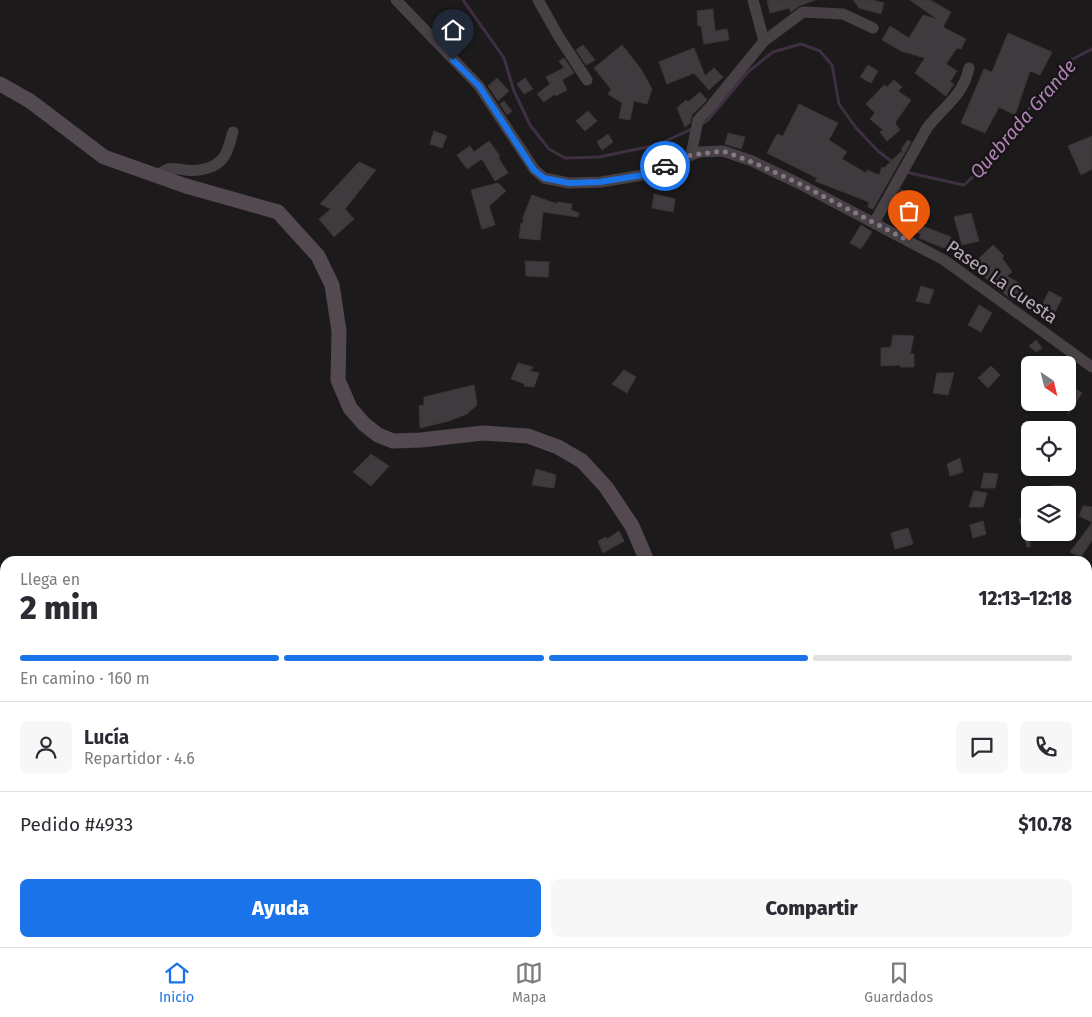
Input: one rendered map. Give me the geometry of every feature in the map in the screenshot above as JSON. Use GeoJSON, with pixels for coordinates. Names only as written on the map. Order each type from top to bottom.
{"type":"FeatureCollection","features":[{"type":"Feature","properties":{"kind":"street","name":"Paseo La Cuesta"},"geometry":{"type":"LineString","coordinates":[[396,0],[479,86],[534,170],[544,178],[569,183],[600,182],[643,175],[691,155],[723,151],[798,183],[944,260],[1092,368]]}},
{"type":"Feature","properties":{"kind":"street"},"geometry":{"type":"LineString","coordinates":[[538,0],[559,37],[588,80]]}},
{"type":"Feature","properties":{"kind":"street"},"geometry":{"type":"LineString","coordinates":[[753,0],[764,41]]}},
{"type":"Feature","properties":{"kind":"street"},"geometry":{"type":"LineString","coordinates":[[691,155],[698,120],[764,41],[804,12],[843,14],[872,28]]}},
{"type":"Feature","properties":{"kind":"street"},"geometry":{"type":"LineString","coordinates":[[874,223],[927,128],[961,91],[969,68]]}},
{"type":"Feature","properties":{"kind":"street"},"geometry":{"type":"LineString","coordinates":[[0,84],[30,101],[104,157],[186,186],[278,212],[318,256],[332,285],[339,331],[338,380],[350,408],[364,424],[378,435],[392,441],[421,440],[482,433],[528,436],[558,447],[582,461],[606,487],[632,526],[645,556]]}},
{"type":"Feature","properties":{"kind":"street"},"geometry":{"type":"LineString","coordinates":[[157,176],[165,169],[175,168],[192,171],[211,167],[223,159],[233,132]]}},
{"type":"Feature","properties":{"kind":"building"},"geometry":{"type":"Polygon","coordinates":[[[767,0],[815,0],[799,6],[791,12],[789,8],[770,13],[767,0]]]}},
{"type":"Feature","properties":{"kind":"building"},"geometry":{"type":"Polygon","coordinates":[[[853,0],[873,0],[884,3],[881,14],[859,8],[853,0]]]}},
{"type":"Feature","properties":{"kind":"building"},"geometry":{"type":"Polygon","coordinates":[[[910,0],[930,0],[951,12],[943,27],[966,39],[961,49],[957,48],[946,64],[957,71],[950,82],[954,84],[946,96],[915,73],[925,58],[901,51],[882,40],[890,26],[909,38],[923,15],[937,19],[910,0]]]}},
{"type":"Feature","properties":{"kind":"building"},"geometry":{"type":"Polygon","coordinates":[[[713,9],[715,31],[727,29],[729,40],[704,44],[701,26],[698,26],[697,11],[713,9]]]}},
{"type":"Feature","properties":{"kind":"building"},"geometry":{"type":"Polygon","coordinates":[[[1008,33],[1052,52],[1040,75],[1030,71],[1015,115],[999,107],[985,133],[961,123],[984,69],[992,72],[1008,33]]]}},
{"type":"Feature","properties":{"kind":"building"},"geometry":{"type":"Polygon","coordinates":[[[583,45],[595,60],[586,65],[576,50],[583,45]]]}},
{"type":"Feature","properties":{"kind":"building"},"geometry":{"type":"Polygon","coordinates":[[[622,45],[641,69],[652,89],[647,104],[634,101],[630,120],[619,118],[622,103],[608,94],[611,89],[594,68],[622,45]]]}},
{"type":"Feature","properties":{"kind":"building"},"geometry":{"type":"Polygon","coordinates":[[[694,48],[705,76],[714,68],[723,77],[709,90],[694,73],[667,84],[659,62],[694,48]]]}},
{"type":"Feature","properties":{"kind":"building"},"geometry":{"type":"Polygon","coordinates":[[[564,58],[574,73],[562,80],[567,90],[556,96],[555,94],[544,102],[537,94],[550,84],[546,77],[564,68],[559,61],[564,58]]]}},
{"type":"Feature","properties":{"kind":"building"},"geometry":{"type":"Polygon","coordinates":[[[868,65],[878,71],[871,83],[860,77],[868,65]]]}},
{"type":"Feature","properties":{"kind":"building"},"geometry":{"type":"Polygon","coordinates":[[[497,78],[509,91],[498,101],[488,86],[497,78]]]}},
{"type":"Feature","properties":{"kind":"building"},"geometry":{"type":"Polygon","coordinates":[[[525,78],[533,89],[524,94],[517,84],[525,78]]]}},
{"type":"Feature","properties":{"kind":"building"},"geometry":{"type":"Polygon","coordinates":[[[894,80],[902,87],[898,91],[911,100],[895,123],[900,130],[887,141],[880,132],[883,130],[870,119],[875,113],[866,104],[884,85],[887,87],[894,80]]]}},
{"type":"Feature","properties":{"kind":"building"},"geometry":{"type":"Polygon","coordinates":[[[700,92],[707,100],[692,115],[690,123],[685,127],[677,108],[700,92]]]}},
{"type":"Feature","properties":{"kind":"building"},"geometry":{"type":"Polygon","coordinates":[[[504,101],[512,111],[507,115],[500,104],[504,101]]]}},
{"type":"Feature","properties":{"kind":"building"},"geometry":{"type":"Polygon","coordinates":[[[799,104],[838,123],[829,140],[847,152],[842,159],[866,173],[867,170],[879,175],[882,167],[884,168],[903,150],[901,149],[908,140],[911,142],[873,209],[868,207],[869,202],[815,181],[817,178],[767,153],[777,134],[783,136],[799,104]]]}},
{"type":"Feature","properties":{"kind":"building"},"geometry":{"type":"Polygon","coordinates":[[[588,111],[597,121],[585,131],[576,121],[588,111]]]}},
{"type":"Feature","properties":{"kind":"building"},"geometry":{"type":"Polygon","coordinates":[[[434,131],[447,136],[442,148],[430,144],[434,131]]]}},
{"type":"Feature","properties":{"kind":"building"},"geometry":{"type":"Polygon","coordinates":[[[728,133],[745,137],[741,149],[725,144],[728,133]]]}},
{"type":"Feature","properties":{"kind":"building"},"geometry":{"type":"Polygon","coordinates":[[[608,134],[613,142],[602,150],[597,142],[608,134]]]}},
{"type":"Feature","properties":{"kind":"building"},"geometry":{"type":"Polygon","coordinates":[[[1092,136],[1092,169],[1081,175],[1068,146],[1092,136]]]}},
{"type":"Feature","properties":{"kind":"building"},"geometry":{"type":"Polygon","coordinates":[[[489,141],[500,156],[498,157],[508,173],[495,181],[482,159],[467,169],[457,155],[470,146],[474,152],[489,141]]]}},
{"type":"Feature","properties":{"kind":"building"},"geometry":{"type":"Polygon","coordinates":[[[359,162],[376,170],[345,209],[354,219],[334,237],[319,219],[331,209],[320,204],[359,162]]]}},
{"type":"Feature","properties":{"kind":"building"},"geometry":{"type":"Polygon","coordinates":[[[498,183],[506,191],[489,206],[495,225],[482,229],[471,190],[498,183]]]}},
{"type":"Feature","properties":{"kind":"building"},"geometry":{"type":"Polygon","coordinates":[[[901,189],[924,205],[912,222],[951,237],[946,249],[919,238],[921,235],[888,213],[901,189]]]}},
{"type":"Feature","properties":{"kind":"building"},"geometry":{"type":"Polygon","coordinates":[[[654,194],[675,199],[673,212],[652,208],[654,194]]]}},
{"type":"Feature","properties":{"kind":"building"},"geometry":{"type":"Polygon","coordinates":[[[532,195],[557,204],[557,202],[572,204],[571,210],[579,213],[578,217],[543,212],[540,240],[519,238],[521,223],[523,224],[523,217],[532,195]]]}},
{"type":"Feature","properties":{"kind":"building"},"geometry":{"type":"Polygon","coordinates":[[[971,213],[979,241],[962,245],[954,217],[971,213]]]}},
{"type":"Feature","properties":{"kind":"building"},"geometry":{"type":"Polygon","coordinates":[[[861,225],[872,232],[861,249],[850,243],[861,225]]]}},
{"type":"Feature","properties":{"kind":"building"},"geometry":{"type":"Polygon","coordinates":[[[993,245],[1004,256],[1002,258],[1012,272],[1007,276],[1022,285],[1013,300],[993,286],[973,264],[993,245]]]}},
{"type":"Feature","properties":{"kind":"building"},"geometry":{"type":"Polygon","coordinates":[[[525,261],[549,262],[548,277],[526,276],[525,261]]]}},
{"type":"Feature","properties":{"kind":"building"},"geometry":{"type":"Polygon","coordinates":[[[921,286],[934,290],[929,304],[916,301],[921,286]]]}},
{"type":"Feature","properties":{"kind":"building"},"geometry":{"type":"Polygon","coordinates":[[[1049,291],[1062,298],[1053,316],[1040,309],[1049,291]]]}},
{"type":"Feature","properties":{"kind":"building"},"geometry":{"type":"Polygon","coordinates":[[[979,305],[992,313],[981,332],[968,325],[979,305]]]}},
{"type":"Feature","properties":{"kind":"building"},"geometry":{"type":"Polygon","coordinates":[[[893,335],[914,336],[910,354],[914,354],[914,367],[900,367],[900,365],[881,366],[881,348],[891,347],[893,335]]]}},
{"type":"Feature","properties":{"kind":"building"},"geometry":{"type":"Polygon","coordinates":[[[1036,340],[1042,348],[1036,352],[1029,346],[1036,340]]]}},
{"type":"Feature","properties":{"kind":"building"},"geometry":{"type":"Polygon","coordinates":[[[518,363],[533,367],[530,371],[539,373],[534,387],[524,386],[525,384],[511,379],[518,363]]]}},
{"type":"Feature","properties":{"kind":"building"},"geometry":{"type":"Polygon","coordinates":[[[991,366],[1000,375],[988,388],[978,378],[991,366]]]}},
{"type":"Feature","properties":{"kind":"building"},"geometry":{"type":"Polygon","coordinates":[[[624,370],[636,377],[627,393],[612,384],[624,370]]]}},
{"type":"Feature","properties":{"kind":"building"},"geometry":{"type":"Polygon","coordinates":[[[937,373],[954,373],[948,395],[933,393],[937,373]]]}},
{"type":"Feature","properties":{"kind":"building"},"geometry":{"type":"Polygon","coordinates":[[[474,385],[477,405],[467,414],[449,421],[420,428],[419,406],[424,405],[424,397],[474,385]]]}},
{"type":"Feature","properties":{"kind":"building"},"geometry":{"type":"Polygon","coordinates":[[[1076,389],[1082,393],[1076,402],[1076,389]]]}},
{"type":"Feature","properties":{"kind":"building"},"geometry":{"type":"Polygon","coordinates":[[[371,454],[389,466],[371,486],[353,472],[371,454]]]}},
{"type":"Feature","properties":{"kind":"building"},"geometry":{"type":"Polygon","coordinates":[[[960,458],[963,472],[950,476],[947,464],[960,458]]]}},
{"type":"Feature","properties":{"kind":"building"},"geometry":{"type":"Polygon","coordinates":[[[536,469],[556,475],[554,488],[532,485],[536,469]]]}},
{"type":"Feature","properties":{"kind":"building"},"geometry":{"type":"Polygon","coordinates":[[[984,473],[998,474],[995,488],[981,488],[984,473]]]}},
{"type":"Feature","properties":{"kind":"building"},"geometry":{"type":"Polygon","coordinates":[[[974,491],[987,493],[983,507],[969,507],[974,491]]]}},
{"type":"Feature","properties":{"kind":"building"},"geometry":{"type":"Polygon","coordinates":[[[1083,506],[1092,507],[1092,522],[1079,516],[1083,506]]]}},
{"type":"Feature","properties":{"kind":"building"},"geometry":{"type":"Polygon","coordinates":[[[983,521],[986,534],[973,538],[970,525],[983,521]]]}},
{"type":"Feature","properties":{"kind":"building"},"geometry":{"type":"Polygon","coordinates":[[[1092,523],[1092,540],[1082,556],[1070,552],[1092,523]]]}},
{"type":"Feature","properties":{"kind":"building"},"geometry":{"type":"Polygon","coordinates":[[[908,528],[913,544],[895,549],[891,533],[908,528]]]}},
{"type":"Feature","properties":{"kind":"building"},"geometry":{"type":"Polygon","coordinates":[[[619,531],[624,541],[603,553],[598,541],[606,537],[607,539],[619,531]]]}},
{"type":"Feature","properties":{"kind":"building"},"geometry":{"type":"Polygon","coordinates":[[[1025,541],[1030,541],[1030,547],[1027,547],[1025,541]]]}},
{"type":"Feature","properties":{"kind":"waterway","name":"Quebrada Grande"},"geometry":{"type":"LineString","coordinates":[[463,0],[504,58],[514,91],[530,125],[549,149],[565,158],[599,157],[657,145],[694,128]]}},
{"type":"Feature","properties":{"kind":"waterway","name":"Quebrada Grande"},"geometry":{"type":"LineString","coordinates":[[700,125],[707,121],[749,71],[773,52],[801,44],[820,51],[832,65],[839,104],[856,128],[878,151],[895,164]]}},
{"type":"Feature","properties":{"kind":"waterway","name":"Quebrada Grande"},"geometry":{"type":"LineString","coordinates":[[905,172],[964,185],[996,156],[1022,117],[1071,60],[1092,49]]}},
{"type":"Feature","properties":{"kind":"way so far"},"geometry":{"type":"LineString","coordinates":[[665,166],[700,152],[723,151],[798,183],[909,241]]}},
{"type":"Feature","properties":{"kind":"route"},"geometry":{"type":"LineString","coordinates":[[453,60],[479,86],[534,170],[544,178],[569,183],[600,182],[643,175],[665,166]]}}]}
